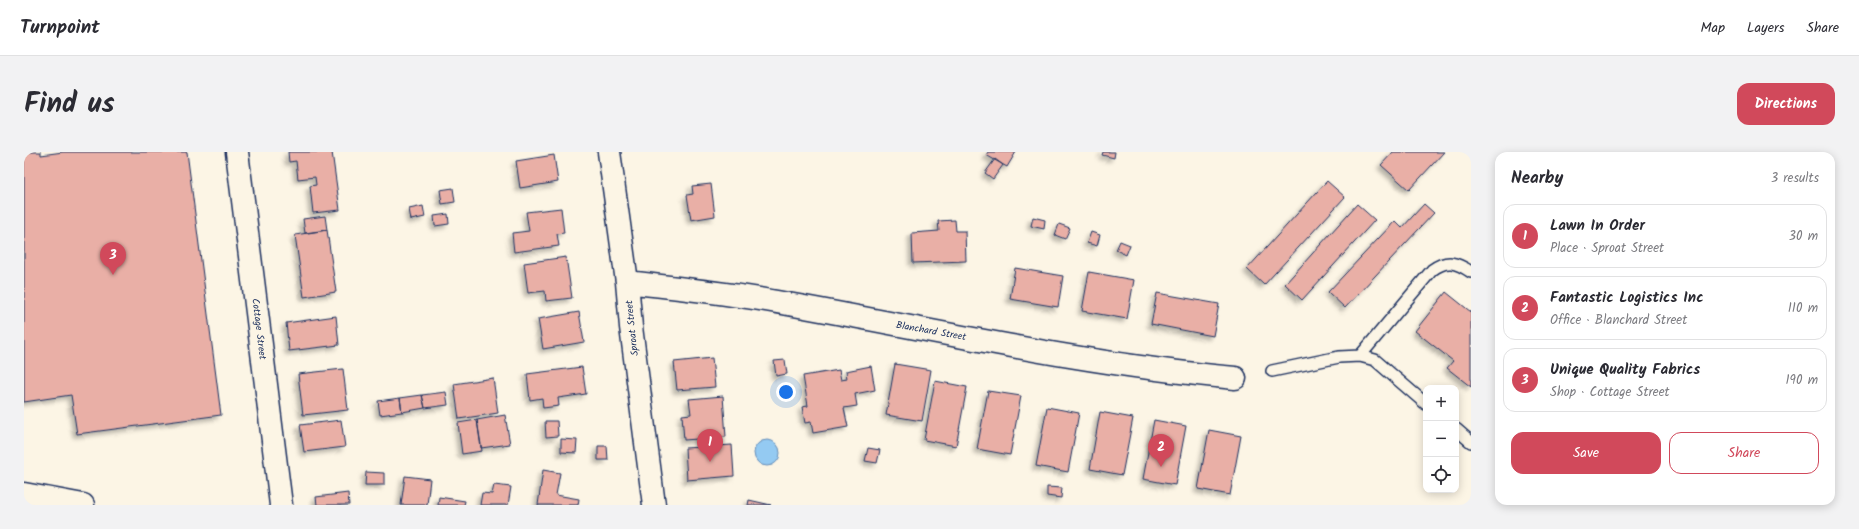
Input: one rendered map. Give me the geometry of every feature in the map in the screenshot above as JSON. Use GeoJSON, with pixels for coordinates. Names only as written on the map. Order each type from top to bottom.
{"type":"FeatureCollection","features":[{"type":"Feature","properties":{"kind":"street","name":"Cottage Street"},"geometry":{"type":"LineString","coordinates":[[237,152],[281,505]]}},
{"type":"Feature","properties":{"kind":"street","name":"Sproat Street"},"geometry":{"type":"LineString","coordinates":[[609,152],[627,282],[631,327],[654,505]]}},
{"type":"Feature","properties":{"kind":"street","name":"Blanchard Street"},"geometry":{"type":"LineString","coordinates":[[627,282],[776,302],[904,327],[1179,373],[1235,378]]}},
{"type":"Feature","properties":{"kind":"street"},"geometry":{"type":"LineString","coordinates":[[24,494],[76,504]]}},
{"type":"Feature","properties":{"kind":"lane"},"geometry":{"type":"LineString","coordinates":[[1360,356],[1432,270],[1442,263],[1460,264],[1471,272]]}},
{"type":"Feature","properties":{"kind":"lane"},"geometry":{"type":"LineString","coordinates":[[1272,371],[1339,357],[1360,356],[1375,360],[1423,401]]}},
{"type":"Feature","properties":{"kind":"lane"},"geometry":{"type":"LineString","coordinates":[[1459,432],[1471,442]]}},
{"type":"Feature","properties":{"kind":"water"},"geometry":{"type":"Polygon","coordinates":[[[767,440],[776,444],[780,453],[776,462],[767,466],[758,462],[754,453],[758,444],[767,440]]]}},
{"type":"Feature","properties":{"kind":"building"},"geometry":{"type":"Polygon","coordinates":[[[24,152],[41,152],[41,155],[63,152],[187,152],[221,415],[77,434],[71,395],[24,402],[24,152]]]}},
{"type":"Feature","properties":{"kind":"building"},"geometry":{"type":"Polygon","coordinates":[[[288,152],[332,152],[340,210],[313,213],[310,186],[316,185],[315,177],[298,179],[296,161],[289,162],[288,152]]]}},
{"type":"Feature","properties":{"kind":"building"},"geometry":{"type":"Polygon","coordinates":[[[988,152],[1016,152],[1007,167],[986,155],[988,152]]]}},
{"type":"Feature","properties":{"kind":"building"},"geometry":{"type":"Polygon","coordinates":[[[1103,152],[1115,152],[1114,158],[1102,155],[1103,152]]]}},
{"type":"Feature","properties":{"kind":"building"},"geometry":{"type":"Polygon","coordinates":[[[1393,152],[1444,152],[1409,190],[1381,165],[1393,152]]]}},
{"type":"Feature","properties":{"kind":"building"},"geometry":{"type":"Polygon","coordinates":[[[554,155],[558,182],[520,188],[516,161],[554,155]]]}},
{"type":"Feature","properties":{"kind":"building"},"geometry":{"type":"Polygon","coordinates":[[[995,159],[1003,165],[993,179],[985,173],[995,159]]]}},
{"type":"Feature","properties":{"kind":"building"},"geometry":{"type":"Polygon","coordinates":[[[1327,181],[1345,197],[1264,285],[1247,269],[1327,181]]]}},
{"type":"Feature","properties":{"kind":"building"},"geometry":{"type":"Polygon","coordinates":[[[711,184],[715,216],[691,220],[687,195],[693,194],[692,186],[711,184]]]}},
{"type":"Feature","properties":{"kind":"building"},"geometry":{"type":"Polygon","coordinates":[[[453,188],[455,202],[442,204],[440,190],[453,188]]]}},
{"type":"Feature","properties":{"kind":"building"},"geometry":{"type":"Polygon","coordinates":[[[1357,204],[1375,220],[1302,300],[1285,284],[1357,204]]]}},
{"type":"Feature","properties":{"kind":"building"},"geometry":{"type":"Polygon","coordinates":[[[1424,204],[1434,213],[1345,308],[1328,292],[1395,221],[1402,228],[1424,204]]]}},
{"type":"Feature","properties":{"kind":"building"},"geometry":{"type":"Polygon","coordinates":[[[423,206],[425,217],[411,220],[409,209],[423,206]]]}},
{"type":"Feature","properties":{"kind":"building"},"geometry":{"type":"Polygon","coordinates":[[[561,208],[564,233],[557,234],[559,246],[514,252],[512,233],[529,231],[526,212],[561,208]]]}},
{"type":"Feature","properties":{"kind":"building"},"geometry":{"type":"Polygon","coordinates":[[[448,214],[449,224],[435,226],[434,216],[448,214]]]}},
{"type":"Feature","properties":{"kind":"building"},"geometry":{"type":"Polygon","coordinates":[[[325,216],[327,230],[305,233],[303,219],[325,216]]]}},
{"type":"Feature","properties":{"kind":"building"},"geometry":{"type":"Polygon","coordinates":[[[1033,217],[1045,220],[1044,229],[1031,226],[1033,217]]]}},
{"type":"Feature","properties":{"kind":"building"},"geometry":{"type":"Polygon","coordinates":[[[955,220],[956,231],[965,231],[966,261],[913,263],[912,233],[939,231],[938,221],[955,220]]]}},
{"type":"Feature","properties":{"kind":"building"},"geometry":{"type":"Polygon","coordinates":[[[1059,224],[1070,228],[1065,239],[1055,235],[1059,224]]]}},
{"type":"Feature","properties":{"kind":"building"},"geometry":{"type":"Polygon","coordinates":[[[327,230],[336,292],[304,297],[295,235],[327,230]]]}},
{"type":"Feature","properties":{"kind":"building"},"geometry":{"type":"Polygon","coordinates":[[[1091,232],[1100,235],[1097,246],[1087,243],[1091,232]]]}},
{"type":"Feature","properties":{"kind":"building"},"geometry":{"type":"Polygon","coordinates":[[[1120,241],[1130,245],[1126,255],[1116,250],[1120,241]]]}},
{"type":"Feature","properties":{"kind":"building"},"geometry":{"type":"Polygon","coordinates":[[[566,257],[572,298],[546,301],[545,291],[528,293],[524,263],[566,257]]]}},
{"type":"Feature","properties":{"kind":"building"},"geometry":{"type":"Polygon","coordinates":[[[1015,268],[1063,276],[1058,307],[1010,299],[1015,268]]]}},
{"type":"Feature","properties":{"kind":"building"},"geometry":{"type":"Polygon","coordinates":[[[1089,272],[1134,280],[1127,319],[1082,311],[1089,272]]]}},
{"type":"Feature","properties":{"kind":"building"},"geometry":{"type":"Polygon","coordinates":[[[1446,292],[1471,312],[1471,387],[1447,368],[1453,361],[1415,331],[1446,292]]]}},
{"type":"Feature","properties":{"kind":"building"},"geometry":{"type":"Polygon","coordinates":[[[1157,293],[1219,304],[1213,336],[1151,324],[1157,293]]]}},
{"type":"Feature","properties":{"kind":"building"},"geometry":{"type":"Polygon","coordinates":[[[579,312],[584,342],[543,349],[538,319],[579,312]]]}},
{"type":"Feature","properties":{"kind":"building"},"geometry":{"type":"Polygon","coordinates":[[[336,316],[339,345],[289,351],[286,323],[336,316]]]}},
{"type":"Feature","properties":{"kind":"building"},"geometry":{"type":"Polygon","coordinates":[[[712,358],[715,387],[677,390],[674,362],[712,358]]]}},
{"type":"Feature","properties":{"kind":"building"},"geometry":{"type":"Polygon","coordinates":[[[785,360],[787,374],[776,376],[774,361],[785,360]]]}},
{"type":"Feature","properties":{"kind":"building"},"geometry":{"type":"Polygon","coordinates":[[[895,364],[931,370],[922,421],[886,415],[895,364]]]}},
{"type":"Feature","properties":{"kind":"building"},"geometry":{"type":"Polygon","coordinates":[[[871,366],[875,390],[855,394],[857,406],[844,408],[848,427],[813,433],[811,422],[805,423],[802,407],[808,406],[803,376],[839,370],[841,380],[847,379],[846,371],[871,366]]]}},
{"type":"Feature","properties":{"kind":"building"},"geometry":{"type":"Polygon","coordinates":[[[582,367],[586,394],[558,398],[559,406],[543,408],[542,398],[530,400],[527,374],[582,367]]]}},
{"type":"Feature","properties":{"kind":"building"},"geometry":{"type":"Polygon","coordinates":[[[343,369],[348,410],[303,415],[298,374],[343,369]]]}},
{"type":"Feature","properties":{"kind":"building"},"geometry":{"type":"Polygon","coordinates":[[[493,378],[498,413],[459,419],[454,384],[493,378]]]}},
{"type":"Feature","properties":{"kind":"building"},"geometry":{"type":"Polygon","coordinates":[[[935,381],[967,387],[956,446],[924,440],[935,381]]]}},
{"type":"Feature","properties":{"kind":"building"},"geometry":{"type":"Polygon","coordinates":[[[988,391],[1021,396],[1010,455],[977,449],[988,391]]]}},
{"type":"Feature","properties":{"kind":"building"},"geometry":{"type":"Polygon","coordinates":[[[446,392],[448,405],[425,408],[422,395],[446,392]]]}},
{"type":"Feature","properties":{"kind":"building"},"geometry":{"type":"Polygon","coordinates":[[[422,395],[425,408],[402,412],[400,398],[422,395]]]}},
{"type":"Feature","properties":{"kind":"building"},"geometry":{"type":"Polygon","coordinates":[[[723,396],[726,437],[684,440],[682,415],[691,414],[689,399],[723,396]]]}},
{"type":"Feature","properties":{"kind":"building"},"geometry":{"type":"Polygon","coordinates":[[[400,398],[402,412],[380,415],[378,401],[400,398]]]}},
{"type":"Feature","properties":{"kind":"building"},"geometry":{"type":"Polygon","coordinates":[[[1047,407],[1079,413],[1068,472],[1036,466],[1047,407]]]}},
{"type":"Feature","properties":{"kind":"building"},"geometry":{"type":"Polygon","coordinates":[[[1100,412],[1133,418],[1122,475],[1090,469],[1100,412]]]}},
{"type":"Feature","properties":{"kind":"building"},"geometry":{"type":"Polygon","coordinates":[[[505,415],[510,444],[481,448],[477,420],[505,415]]]}},
{"type":"Feature","properties":{"kind":"building"},"geometry":{"type":"Polygon","coordinates":[[[341,420],[345,447],[304,452],[300,425],[341,420]]]}},
{"type":"Feature","properties":{"kind":"building"},"geometry":{"type":"Polygon","coordinates":[[[477,420],[482,451],[462,454],[458,423],[477,420]]]}},
{"type":"Feature","properties":{"kind":"building"},"geometry":{"type":"Polygon","coordinates":[[[1154,420],[1186,426],[1175,485],[1143,479],[1154,420]]]}},
{"type":"Feature","properties":{"kind":"building"},"geometry":{"type":"Polygon","coordinates":[[[545,421],[557,421],[558,436],[546,437],[545,421]]]}},
{"type":"Feature","properties":{"kind":"building"},"geometry":{"type":"Polygon","coordinates":[[[1209,430],[1241,436],[1230,495],[1198,489],[1209,430]]]}},
{"type":"Feature","properties":{"kind":"building"},"geometry":{"type":"Polygon","coordinates":[[[561,439],[577,440],[576,453],[561,452],[561,439]]]}},
{"type":"Feature","properties":{"kind":"building"},"geometry":{"type":"Polygon","coordinates":[[[732,445],[734,476],[687,480],[685,448],[732,445]]]}},
{"type":"Feature","properties":{"kind":"building"},"geometry":{"type":"Polygon","coordinates":[[[598,446],[607,446],[608,460],[598,460],[598,446]]]}},
{"type":"Feature","properties":{"kind":"building"},"geometry":{"type":"Polygon","coordinates":[[[868,448],[880,450],[877,463],[865,461],[868,448]]]}},
{"type":"Feature","properties":{"kind":"building"},"geometry":{"type":"Polygon","coordinates":[[[543,470],[560,473],[556,495],[579,499],[578,505],[538,505],[543,470]]]}},
{"type":"Feature","properties":{"kind":"building"},"geometry":{"type":"Polygon","coordinates":[[[366,472],[384,473],[384,485],[365,485],[366,472]]]}},
{"type":"Feature","properties":{"kind":"building"},"geometry":{"type":"Polygon","coordinates":[[[405,476],[430,479],[427,505],[401,505],[405,476]]]}},
{"type":"Feature","properties":{"kind":"building"},"geometry":{"type":"Polygon","coordinates":[[[494,485],[511,487],[508,505],[480,505],[482,493],[492,494],[494,485]]]}},
{"type":"Feature","properties":{"kind":"building"},"geometry":{"type":"Polygon","coordinates":[[[1047,487],[1062,488],[1061,498],[1047,496],[1047,487]]]}},
{"type":"Feature","properties":{"kind":"building"},"geometry":{"type":"Polygon","coordinates":[[[348,493],[349,505],[317,505],[316,497],[348,493]]]}},
{"type":"Feature","properties":{"kind":"building"},"geometry":{"type":"Polygon","coordinates":[[[439,497],[465,501],[464,505],[438,505],[439,497]]]}},
{"type":"Feature","properties":{"kind":"building"},"geometry":{"type":"Polygon","coordinates":[[[749,500],[771,505],[748,505],[749,500]]]}},
{"type":"Feature","properties":{"kind":"place","name":"Unique Quality Fabrics"},"geometry":{"type":"Point","coordinates":[113,275]}},
{"type":"Feature","properties":{"kind":"place","name":"Lawn In Order"},"geometry":{"type":"Point","coordinates":[710,462]}},
{"type":"Feature","properties":{"kind":"place","name":"Fantastic Logistics Inc"},"geometry":{"type":"Point","coordinates":[1161,467]}}]}
